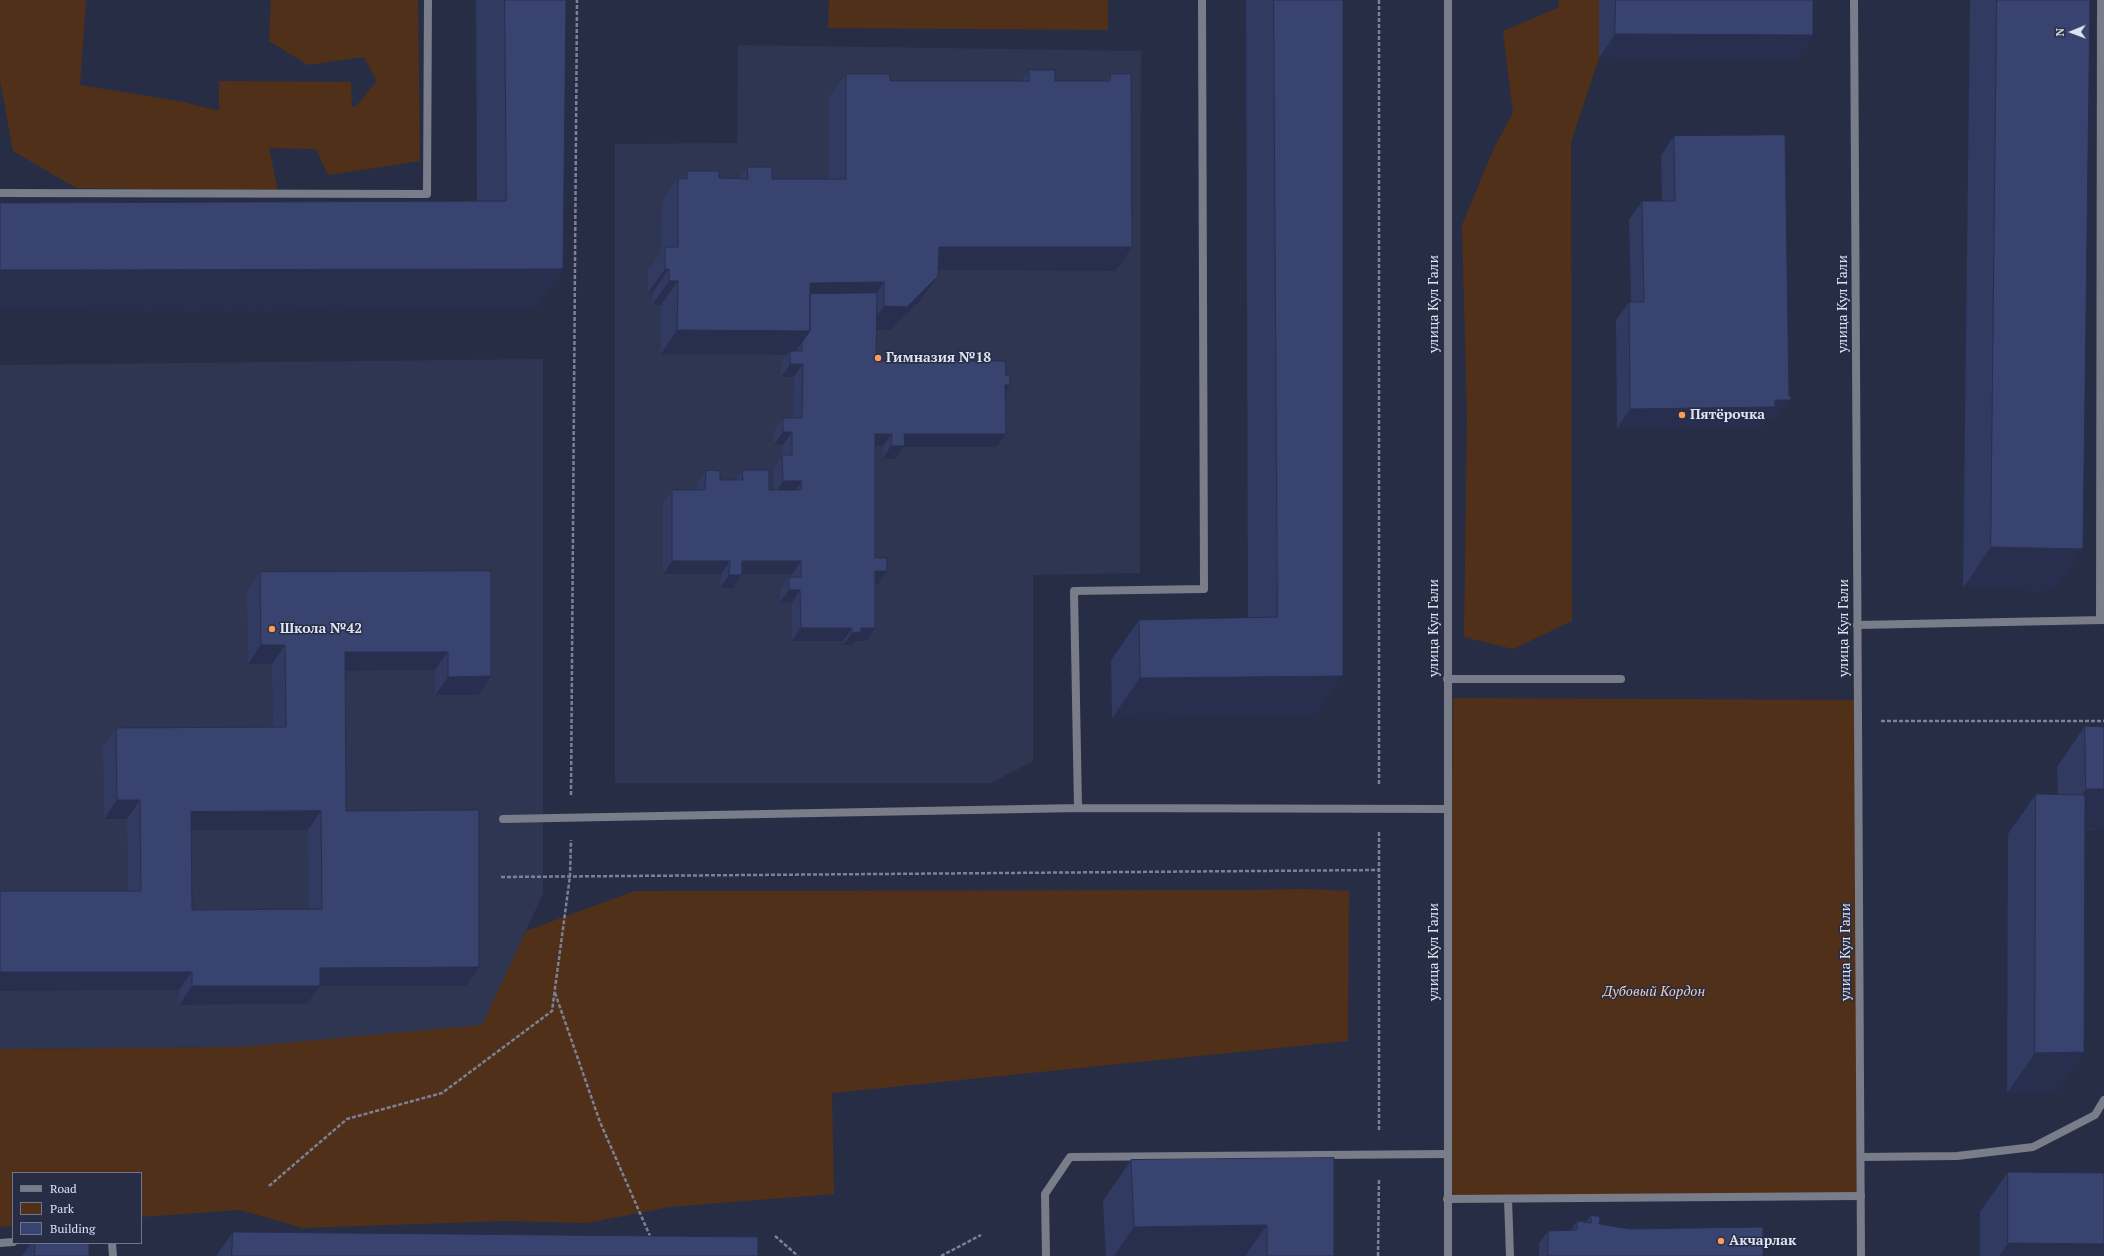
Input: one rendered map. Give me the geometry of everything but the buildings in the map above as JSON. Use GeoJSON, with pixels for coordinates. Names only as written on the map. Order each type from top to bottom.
{"type":"FeatureCollection","features":[{"type":"Feature","properties":{"kind":"street"},"geometry":{"type":"LineString","coordinates":[[0,194],[427,194],[428,0]]}},
{"type":"Feature","properties":{"kind":"street"},"geometry":{"type":"LineString","coordinates":[[1078,808],[1074,591],[1204,588],[1202,0]]}},
{"type":"Feature","properties":{"kind":"street","name":"улица Кул Гали"},"geometry":{"type":"LineString","coordinates":[[1448,0],[1448,1256]]}},
{"type":"Feature","properties":{"kind":"street","name":"улица Кул Гали"},"geometry":{"type":"LineString","coordinates":[[1854,0],[1861,1256]]}},
{"type":"Feature","properties":{"kind":"street"},"geometry":{"type":"LineString","coordinates":[[1857,625],[2102,620],[2101,0]]}},
{"type":"Feature","properties":{"kind":"street"},"geometry":{"type":"LineString","coordinates":[[1447,679],[1621,679]]}},
{"type":"Feature","properties":{"kind":"street"},"geometry":{"type":"LineString","coordinates":[[503,819],[1078,808],[1447,810]]}},
{"type":"Feature","properties":{"kind":"street"},"geometry":{"type":"LineString","coordinates":[[1861,1157],[1957,1156],[2033,1147],[2095,1115],[2104,1100]]}},
{"type":"Feature","properties":{"kind":"street"},"geometry":{"type":"LineString","coordinates":[[1046,1256],[1045,1194],[1070,1157],[1447,1154]]}},
{"type":"Feature","properties":{"kind":"street"},"geometry":{"type":"LineString","coordinates":[[1447,1199],[1861,1196]]}},
{"type":"Feature","properties":{"kind":"street"},"geometry":{"type":"LineString","coordinates":[[1508,1199],[1510,1256]]}},
{"type":"Feature","properties":{"kind":"street"},"geometry":{"type":"LineString","coordinates":[[0,1243],[12,1242]]}},
{"type":"Feature","properties":{"kind":"street"},"geometry":{"type":"LineString","coordinates":[[112,1244],[112,1256]]}},
{"type":"Feature","properties":{"kind":"path"},"geometry":{"type":"LineString","coordinates":[[269,1186],[347,1119],[442,1093],[552,1011],[570,876],[577,0]]}},
{"type":"Feature","properties":{"kind":"path"},"geometry":{"type":"LineString","coordinates":[[1378,1256],[1379,0]]}},
{"type":"Feature","properties":{"kind":"path"},"geometry":{"type":"LineString","coordinates":[[1858,720],[2104,722]]}},
{"type":"Feature","properties":{"kind":"path"},"geometry":{"type":"LineString","coordinates":[[501,877],[1379,870]]}},
{"type":"Feature","properties":{"kind":"path"},"geometry":{"type":"LineString","coordinates":[[554,992],[600,1122],[650,1236]]}},
{"type":"Feature","properties":{"kind":"path"},"geometry":{"type":"LineString","coordinates":[[941,1256],[981,1235]]}},
{"type":"Feature","properties":{"kind":"path"},"geometry":{"type":"LineString","coordinates":[[776,1236],[798,1256]]}},
{"type":"Feature","properties":{"kind":"shaded area","name":"Гимназия №18"},"geometry":{"type":"Polygon","coordinates":[[[738,45],[1141,51],[1140,573],[1033,575],[1033,761],[991,783],[615,783],[615,144],[737,143],[738,45]]]}},
{"type":"Feature","properties":{"kind":"shaded area","name":"Школа №42"},"geometry":{"type":"Polygon","coordinates":[[[543,359],[543,894],[482,1025],[241,1047],[0,1049],[0,365],[543,359]]]}},
{"type":"Feature","properties":{"kind":"green space"},"geometry":{"type":"Polygon","coordinates":[[[0,0],[86,0],[80,85],[184,102],[219,111],[219,81],[351,82],[352,107],[357,105],[377,81],[364,57],[308,65],[269,41],[271,0],[418,0],[420,161],[328,175],[316,149],[269,148],[278,191],[76,188],[13,151],[0,80],[0,0]]]}},
{"type":"Feature","properties":{"kind":"green space"},"geometry":{"type":"Polygon","coordinates":[[[829,0],[1108,0],[1108,30],[828,28],[829,0]]]}},
{"type":"Feature","properties":{"kind":"green space"},"geometry":{"type":"Polygon","coordinates":[[[1559,0],[1599,0],[1599,58],[1571,142],[1572,621],[1513,649],[1464,637],[1467,417],[1462,225],[1494,148],[1513,113],[1503,31],[1558,8],[1559,0]]]}},
{"type":"Feature","properties":{"kind":"green space","name":"Дубовый Кордон"},"geometry":{"type":"Polygon","coordinates":[[[1453,698],[1857,700],[1861,1196],[1447,1199],[1453,698]]]}},
{"type":"Feature","properties":{"kind":"green space"},"geometry":{"type":"Polygon","coordinates":[[[1306,889],[1349,891],[1348,1041],[832,1093],[834,1194],[669,1207],[587,1223],[505,1221],[303,1228],[240,1210],[142,1217],[142,1172],[12,1172],[12,1226],[0,1227],[0,1049],[241,1047],[482,1025],[526,931],[634,891],[1306,889]]]}},
{"type":"Feature","properties":{"kind":"place","name":"Гимназия №18"},"geometry":{"type":"Point","coordinates":[878,358]}},
{"type":"Feature","properties":{"kind":"place","name":"Пятёрочка"},"geometry":{"type":"Point","coordinates":[1682,415]}},
{"type":"Feature","properties":{"kind":"place","name":"Школа №42"},"geometry":{"type":"Point","coordinates":[272,629]}},
{"type":"Feature","properties":{"kind":"place","name":"Акчарлак"},"geometry":{"type":"Point","coordinates":[1721,1241]}}]}
